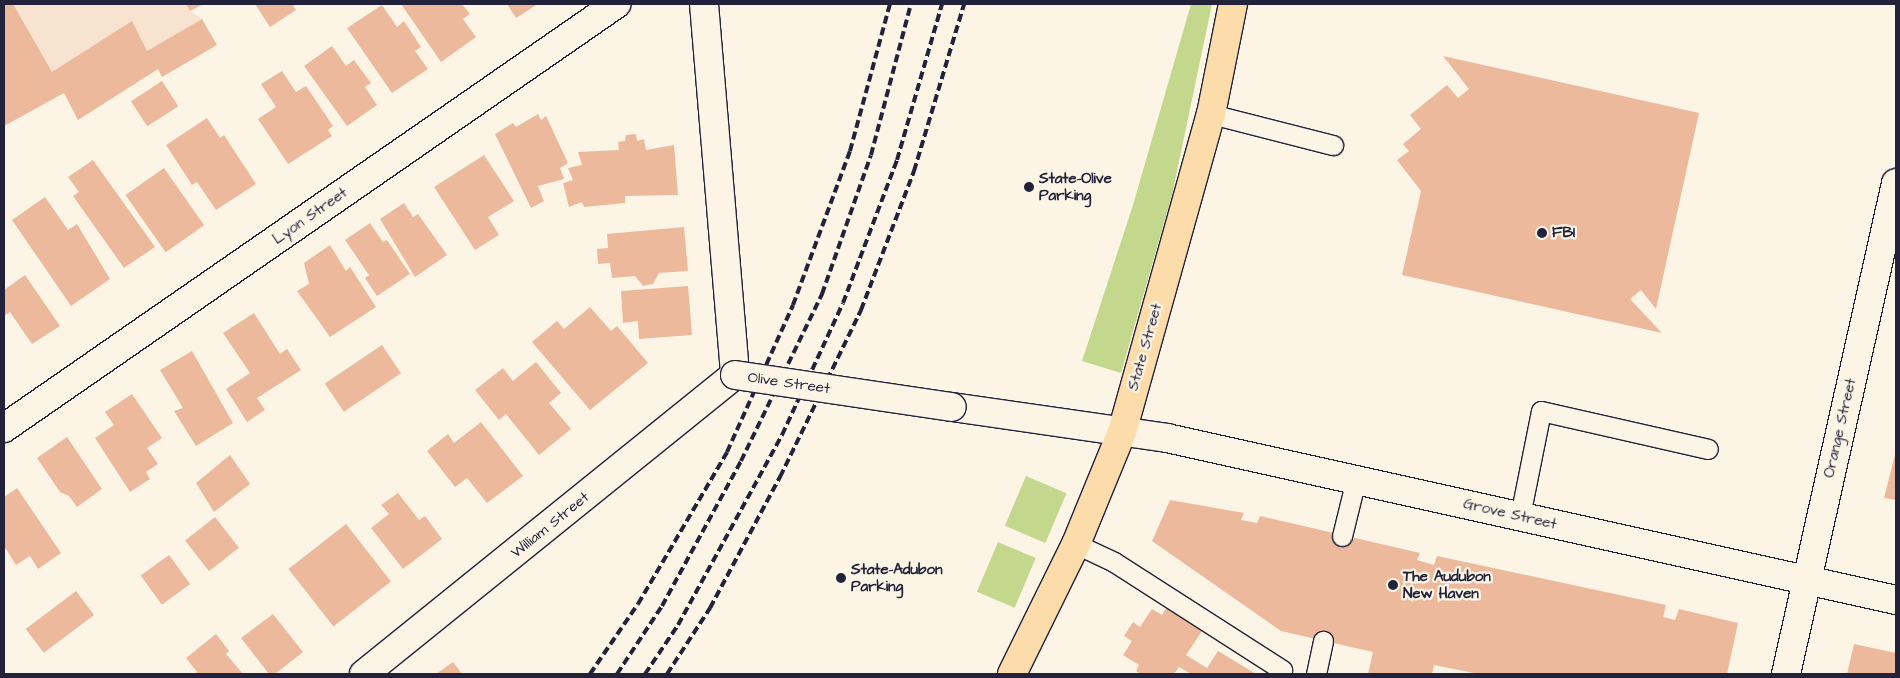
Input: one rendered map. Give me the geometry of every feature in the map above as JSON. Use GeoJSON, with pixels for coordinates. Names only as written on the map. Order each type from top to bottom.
{"type":"FeatureCollection","features":[{"type":"Feature","properties":{"kind":"main road","name":"State Street"},"geometry":{"type":"LineString","coordinates":[[1012,674],[1076,544],[1122,432],[1211,114],[1233,4]]}},
{"type":"Feature","properties":{"kind":"street","name":"Lyon Street"},"geometry":{"type":"LineString","coordinates":[[4,428],[616,4]]}},
{"type":"Feature","properties":{"kind":"street","name":"Olive Street"},"geometry":{"type":"LineString","coordinates":[[704,4],[735,375],[1122,432]]}},
{"type":"Feature","properties":{"kind":"street","name":"Orange Street"},"geometry":{"type":"LineString","coordinates":[[1786,674],[1896,183]]}},
{"type":"Feature","properties":{"kind":"street","name":"William Street"},"geometry":{"type":"LineString","coordinates":[[364,674],[735,375]]}},
{"type":"Feature","properties":{"kind":"street","name":"Grove Street"},"geometry":{"type":"LineString","coordinates":[[1122,432],[1168,438],[1896,600]]}},
{"type":"Feature","properties":{"kind":"lane"},"geometry":{"type":"LineString","coordinates":[[1211,114],[1333,145]]}},
{"type":"Feature","properties":{"kind":"lane"},"geometry":{"type":"LineString","coordinates":[[1520,516],[1541,412],[1708,449]]}},
{"type":"Feature","properties":{"kind":"lane"},"geometry":{"type":"LineString","coordinates":[[1342,536],[1356,479]]}},
{"type":"Feature","properties":{"kind":"lane"},"geometry":{"type":"LineString","coordinates":[[1076,544],[1114,562],[1282,670]]}},
{"type":"Feature","properties":{"kind":"lane"},"geometry":{"type":"LineString","coordinates":[[1316,674],[1323,641]]}},
{"type":"Feature","properties":{"kind":"shaded area"},"geometry":{"type":"Polygon","coordinates":[[[4,4],[204,4],[190,11],[202,19],[147,51],[158,69],[78,120],[64,93],[4,126],[4,4]]]}},
{"type":"Feature","properties":{"kind":"green space"},"geometry":{"type":"Polygon","coordinates":[[[1191,4],[1212,4],[1172,195],[1121,373],[1082,361],[1133,205],[1191,4]]]}},
{"type":"Feature","properties":{"kind":"green space"},"geometry":{"type":"Polygon","coordinates":[[[1026,476],[1067,493],[1045,543],[1005,526],[1026,476]]]}},
{"type":"Feature","properties":{"kind":"green space"},"geometry":{"type":"Polygon","coordinates":[[[998,542],[1036,558],[1015,608],[977,592],[998,542]]]}},
{"type":"Feature","properties":{"kind":"building"},"geometry":{"type":"Polygon","coordinates":[[[4,4],[13,4],[52,72],[132,21],[147,51],[202,19],[217,45],[162,77],[158,69],[78,120],[64,93],[4,126],[4,4]]]}},
{"type":"Feature","properties":{"kind":"building"},"geometry":{"type":"Polygon","coordinates":[[[186,4],[203,4],[190,11],[186,4]]]}},
{"type":"Feature","properties":{"kind":"building"},"geometry":{"type":"Polygon","coordinates":[[[255,4],[298,4],[293,6],[296,10],[270,27],[255,4]]]}},
{"type":"Feature","properties":{"kind":"building"},"geometry":{"type":"Polygon","coordinates":[[[401,4],[462,4],[470,14],[463,19],[476,37],[441,62],[401,4]]]}},
{"type":"Feature","properties":{"kind":"building"},"geometry":{"type":"Polygon","coordinates":[[[507,4],[538,4],[516,18],[507,4]]]}},
{"type":"Feature","properties":{"kind":"building"},"geometry":{"type":"Polygon","coordinates":[[[382,5],[397,27],[404,21],[421,47],[415,51],[428,69],[392,93],[347,28],[382,5]]]}},
{"type":"Feature","properties":{"kind":"building"},"geometry":{"type":"Polygon","coordinates":[[[332,46],[346,66],[354,60],[371,83],[365,87],[377,105],[347,126],[304,66],[332,46]]]}},
{"type":"Feature","properties":{"kind":"building","name":"FBI"},"geometry":{"type":"Polygon","coordinates":[[[1443,56],[1699,113],[1656,309],[1641,290],[1630,299],[1662,333],[1402,275],[1421,191],[1397,160],[1409,151],[1403,144],[1421,129],[1410,115],[1447,85],[1458,98],[1469,89],[1443,56]]]}},
{"type":"Feature","properties":{"kind":"building"},"geometry":{"type":"Polygon","coordinates":[[[282,71],[296,92],[306,86],[333,126],[328,130],[332,136],[288,164],[258,119],[276,107],[261,84],[282,71]]]}},
{"type":"Feature","properties":{"kind":"building"},"geometry":{"type":"Polygon","coordinates":[[[162,81],[178,106],[147,126],[131,101],[162,81]]]}},
{"type":"Feature","properties":{"kind":"building"},"geometry":{"type":"Polygon","coordinates":[[[538,114],[541,120],[546,116],[568,163],[560,168],[564,179],[538,186],[544,201],[531,208],[495,134],[513,123],[516,127],[538,114]]]}},
{"type":"Feature","properties":{"kind":"building"},"geometry":{"type":"Polygon","coordinates":[[[207,118],[220,138],[224,135],[256,184],[216,210],[197,182],[192,185],[166,145],[207,118]]]}},
{"type":"Feature","properties":{"kind":"building"},"geometry":{"type":"Polygon","coordinates":[[[636,134],[637,141],[644,139],[646,150],[674,145],[678,195],[625,196],[625,203],[584,207],[582,202],[569,207],[563,183],[573,180],[568,168],[582,165],[578,152],[619,150],[618,142],[625,141],[626,135],[636,134]]]}},
{"type":"Feature","properties":{"kind":"building"},"geometry":{"type":"Polygon","coordinates":[[[484,155],[514,201],[488,217],[499,235],[475,250],[434,187],[484,155]]]}},
{"type":"Feature","properties":{"kind":"building"},"geometry":{"type":"Polygon","coordinates":[[[93,160],[155,247],[124,268],[73,196],[79,192],[68,177],[93,160]]]}},
{"type":"Feature","properties":{"kind":"building"},"geometry":{"type":"Polygon","coordinates":[[[164,168],[204,225],[166,252],[125,195],[164,168]]]}},
{"type":"Feature","properties":{"kind":"building"},"geometry":{"type":"Polygon","coordinates":[[[45,197],[68,230],[77,224],[110,279],[71,306],[12,220],[45,197]]]}},
{"type":"Feature","properties":{"kind":"building"},"geometry":{"type":"Polygon","coordinates":[[[404,203],[413,217],[418,214],[447,255],[415,277],[380,219],[404,203]]]}},
{"type":"Feature","properties":{"kind":"building"},"geometry":{"type":"Polygon","coordinates":[[[370,223],[383,242],[387,240],[410,274],[377,296],[365,278],[369,275],[345,240],[370,223]]]}},
{"type":"Feature","properties":{"kind":"building"},"geometry":{"type":"Polygon","coordinates":[[[684,227],[688,271],[659,273],[653,284],[643,286],[635,276],[612,278],[610,263],[598,264],[597,249],[608,248],[607,234],[684,227]]]}},
{"type":"Feature","properties":{"kind":"building"},"geometry":{"type":"Polygon","coordinates":[[[330,245],[346,271],[350,267],[376,307],[330,337],[297,291],[309,284],[304,263],[330,245]]]}},
{"type":"Feature","properties":{"kind":"building"},"geometry":{"type":"Polygon","coordinates":[[[25,275],[60,326],[32,344],[10,312],[4,316],[4,290],[25,275]]]}},
{"type":"Feature","properties":{"kind":"building"},"geometry":{"type":"Polygon","coordinates":[[[688,286],[692,335],[639,339],[638,321],[623,323],[621,291],[688,286]]]}},
{"type":"Feature","properties":{"kind":"building"},"geometry":{"type":"Polygon","coordinates":[[[590,307],[611,331],[617,326],[648,363],[590,410],[532,342],[557,321],[564,329],[590,307]]]}},
{"type":"Feature","properties":{"kind":"building"},"geometry":{"type":"Polygon","coordinates":[[[254,313],[280,354],[287,349],[301,370],[257,398],[265,410],[247,422],[226,389],[250,373],[223,333],[254,313]]]}},
{"type":"Feature","properties":{"kind":"building"},"geometry":{"type":"Polygon","coordinates":[[[382,345],[401,373],[344,412],[325,384],[382,345]]]}},
{"type":"Feature","properties":{"kind":"building"},"geometry":{"type":"Polygon","coordinates":[[[192,351],[233,423],[196,446],[174,411],[183,408],[160,370],[192,351]]]}},
{"type":"Feature","properties":{"kind":"building"},"geometry":{"type":"Polygon","coordinates":[[[536,362],[561,393],[549,403],[571,429],[539,455],[506,414],[499,420],[475,390],[503,368],[513,381],[536,362]]]}},
{"type":"Feature","properties":{"kind":"building"},"geometry":{"type":"Polygon","coordinates":[[[132,394],[162,438],[147,448],[158,464],[146,472],[150,479],[130,492],[95,438],[114,425],[105,412],[132,394]]]}},
{"type":"Feature","properties":{"kind":"building"},"geometry":{"type":"Polygon","coordinates":[[[481,422],[523,476],[487,503],[467,478],[455,487],[427,451],[448,434],[454,443],[481,422]]]}},
{"type":"Feature","properties":{"kind":"building"},"geometry":{"type":"Polygon","coordinates":[[[67,437],[102,489],[77,507],[69,496],[60,492],[37,458],[67,437]]]}},
{"type":"Feature","properties":{"kind":"building"},"geometry":{"type":"Polygon","coordinates":[[[1896,451],[1896,500],[1884,498],[1896,451]]]}},
{"type":"Feature","properties":{"kind":"building"},"geometry":{"type":"Polygon","coordinates":[[[230,455],[250,484],[214,512],[196,483],[230,455]]]}},
{"type":"Feature","properties":{"kind":"building"},"geometry":{"type":"Polygon","coordinates":[[[17,488],[61,553],[38,569],[30,556],[16,565],[4,546],[4,497],[17,488]]]}},
{"type":"Feature","properties":{"kind":"building"},"geometry":{"type":"Polygon","coordinates":[[[398,493],[419,520],[425,516],[442,539],[403,569],[371,528],[389,514],[381,505],[398,493]]]}},
{"type":"Feature","properties":{"kind":"building","name":"The Audubon New Haven"},"geometry":{"type":"Polygon","coordinates":[[[1170,500],[1244,513],[1241,520],[1257,523],[1260,516],[1420,553],[1417,560],[1434,565],[1437,556],[1666,605],[1663,617],[1675,620],[1679,609],[1738,623],[1727,674],[1479,674],[1434,665],[1432,674],[1368,674],[1373,652],[1281,631],[1152,541],[1170,500]]]}},
{"type":"Feature","properties":{"kind":"building"},"geometry":{"type":"Polygon","coordinates":[[[215,517],[239,548],[209,571],[185,540],[215,517]]]}},
{"type":"Feature","properties":{"kind":"building"},"geometry":{"type":"Polygon","coordinates":[[[346,524],[391,582],[333,626],[288,569],[346,524]]]}},
{"type":"Feature","properties":{"kind":"building"},"geometry":{"type":"Polygon","coordinates":[[[169,555],[190,584],[162,605],[141,576],[169,555]]]}},
{"type":"Feature","properties":{"kind":"building"},"geometry":{"type":"Polygon","coordinates":[[[76,591],[94,615],[44,653],[26,629],[76,591]]]}},
{"type":"Feature","properties":{"kind":"building"},"geometry":{"type":"Polygon","coordinates":[[[1168,605],[1204,628],[1186,655],[1207,668],[1218,651],[1256,674],[1191,674],[1179,667],[1174,674],[1141,674],[1136,671],[1139,665],[1123,655],[1132,641],[1124,636],[1133,622],[1140,627],[1152,609],[1162,615],[1168,605]]]}},
{"type":"Feature","properties":{"kind":"building"},"geometry":{"type":"Polygon","coordinates":[[[273,614],[303,652],[275,674],[269,674],[241,638],[273,614]]]}},
{"type":"Feature","properties":{"kind":"building"},"geometry":{"type":"Polygon","coordinates":[[[216,634],[229,651],[226,654],[243,674],[195,674],[197,672],[186,658],[216,634]]]}},
{"type":"Feature","properties":{"kind":"building"},"geometry":{"type":"Polygon","coordinates":[[[1854,644],[1896,653],[1896,674],[1847,674],[1854,644]]]}},
{"type":"Feature","properties":{"kind":"building"},"geometry":{"type":"Polygon","coordinates":[[[453,662],[462,674],[436,674],[453,662]]]}},
{"type":"Feature","properties":{"kind":"railway"},"geometry":{"type":"LineString","coordinates":[[590,674],[638,604],[727,452],[793,305],[850,151],[890,4]]}},
{"type":"Feature","properties":{"kind":"railway"},"geometry":{"type":"LineString","coordinates":[[617,674],[662,606],[741,461],[822,294],[871,155],[911,4]]}},
{"type":"Feature","properties":{"kind":"railway"},"geometry":{"type":"LineString","coordinates":[[645,674],[678,625],[782,435],[843,303],[897,160],[942,4]]}},
{"type":"Feature","properties":{"kind":"railway"},"geometry":{"type":"LineString","coordinates":[[667,674],[710,608],[780,477],[861,310],[914,171],[964,4]]}},
{"type":"Feature","properties":{"kind":"place","name":"State-Olive Parking"},"geometry":{"type":"Point","coordinates":[1029,187]}},
{"type":"Feature","properties":{"kind":"place","name":"FBI"},"geometry":{"type":"Point","coordinates":[1542,233]}},
{"type":"Feature","properties":{"kind":"place","name":"State-Adubon Parking"},"geometry":{"type":"Point","coordinates":[841,578]}},
{"type":"Feature","properties":{"kind":"place","name":"The Audubon New Haven"},"geometry":{"type":"Point","coordinates":[1393,585]}}]}
